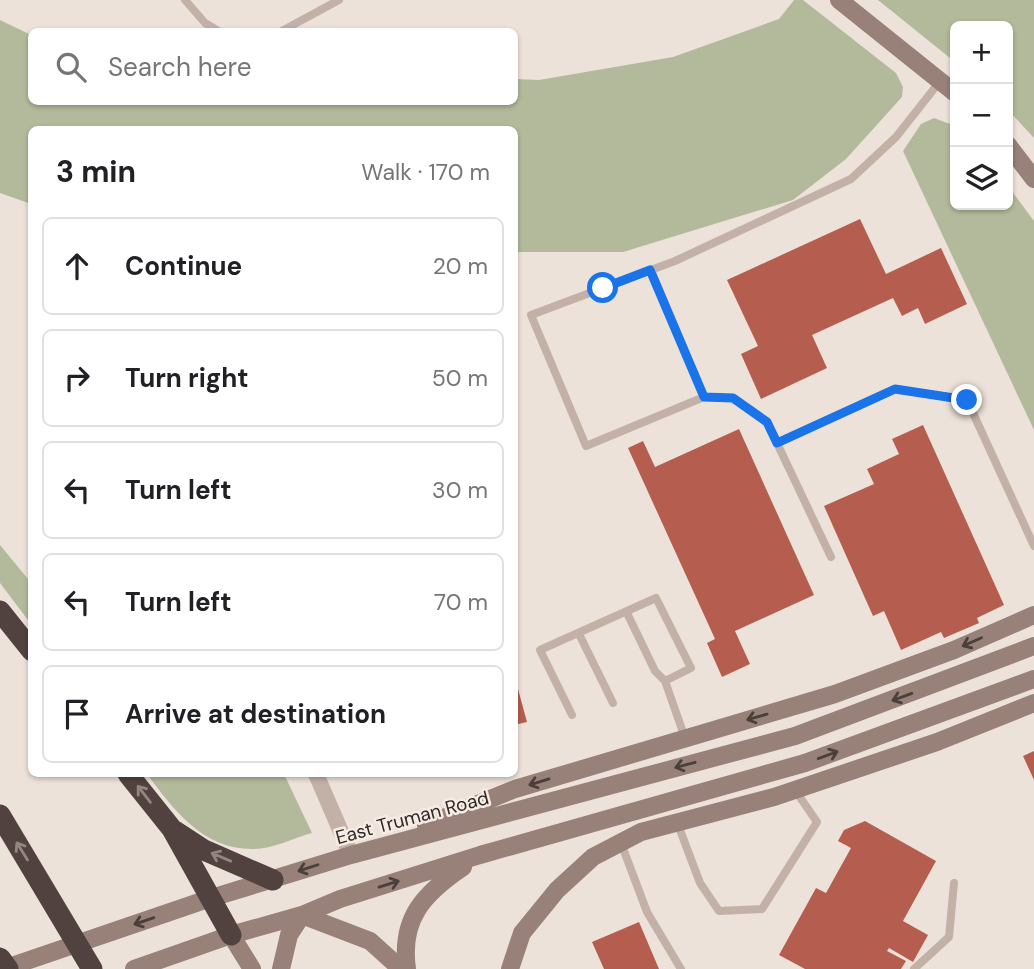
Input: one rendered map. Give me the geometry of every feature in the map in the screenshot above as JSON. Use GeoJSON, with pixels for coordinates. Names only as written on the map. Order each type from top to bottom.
{"type":"FeatureCollection","features":[{"type":"Feature","properties":{"kind":"highway"},"geometry":{"type":"LineString","coordinates":[[0,611],[28,646]]}},
{"type":"Feature","properties":{"kind":"highway"},"geometry":{"type":"LineString","coordinates":[[130,777],[172,829],[208,899],[231,935]]}},
{"type":"Feature","properties":{"kind":"highway"},"geometry":{"type":"LineString","coordinates":[[0,815],[92,969]]}},
{"type":"Feature","properties":{"kind":"highway"},"geometry":{"type":"LineString","coordinates":[[172,829],[204,850],[273,880]]}},
{"type":"Feature","properties":{"kind":"highway"},"geometry":{"type":"LineString","coordinates":[[0,957],[5,969]]}},
{"type":"Feature","properties":{"kind":"main road"},"geometry":{"type":"LineString","coordinates":[[839,0],[950,89]]}},
{"type":"Feature","properties":{"kind":"main road"},"geometry":{"type":"LineString","coordinates":[[1010,147],[1034,179]]}},
{"type":"Feature","properties":{"kind":"main road"},"geometry":{"type":"LineString","coordinates":[[351,855],[515,789],[835,694],[954,650],[1034,615]]}},
{"type":"Feature","properties":{"kind":"main road","name":"East Truman Road"},"geometry":{"type":"LineString","coordinates":[[5,969],[208,899],[351,855],[795,736],[1034,646]]}},
{"type":"Feature","properties":{"kind":"main road"},"geometry":{"type":"LineString","coordinates":[[135,969],[231,935],[302,915],[340,899],[480,855],[806,763],[1034,680]]}},
{"type":"Feature","properties":{"kind":"main road"},"geometry":{"type":"LineString","coordinates":[[510,969],[522,933],[557,890],[593,857],[641,832],[795,790],[937,742],[1034,703]]}},
{"type":"Feature","properties":{"kind":"main road"},"geometry":{"type":"LineString","coordinates":[[407,969],[404,943],[418,906],[440,882],[480,855]]}},
{"type":"Feature","properties":{"kind":"main road"},"geometry":{"type":"LineString","coordinates":[[281,969],[289,935],[302,915]]}},
{"type":"Feature","properties":{"kind":"main road"},"geometry":{"type":"LineString","coordinates":[[302,915],[370,941],[401,969]]}},
{"type":"Feature","properties":{"kind":"main road"},"geometry":{"type":"LineString","coordinates":[[231,935],[252,969]]}},
{"type":"Feature","properties":{"kind":"street"},"geometry":{"type":"LineString","coordinates":[[317,777],[351,855]]}},
{"type":"Feature","properties":{"kind":"lane"},"geometry":{"type":"LineString","coordinates":[[185,0],[205,23],[213,28]]}},
{"type":"Feature","properties":{"kind":"lane"},"geometry":{"type":"LineString","coordinates":[[287,28],[339,0]]}},
{"type":"Feature","properties":{"kind":"lane"},"geometry":{"type":"LineString","coordinates":[[831,557],[767,422],[733,398],[704,397],[586,446],[531,315],[650,270],[851,179],[896,137],[940,80]]}},
{"type":"Feature","properties":{"kind":"lane"},"geometry":{"type":"LineString","coordinates":[[650,270],[704,397]]}},
{"type":"Feature","properties":{"kind":"lane"},"geometry":{"type":"LineString","coordinates":[[777,443],[895,389],[967,400],[1034,546]]}},
{"type":"Feature","properties":{"kind":"lane"},"geometry":{"type":"LineString","coordinates":[[572,715],[540,650],[656,598],[691,668],[665,681]]}},
{"type":"Feature","properties":{"kind":"lane"},"geometry":{"type":"LineString","coordinates":[[626,613],[655,671],[665,681],[685,738]]}},
{"type":"Feature","properties":{"kind":"lane"},"geometry":{"type":"LineString","coordinates":[[579,634],[613,703]]}},
{"type":"Feature","properties":{"kind":"lane"},"geometry":{"type":"LineString","coordinates":[[677,822],[700,883],[719,911],[762,909],[817,822],[795,790]]}},
{"type":"Feature","properties":{"kind":"lane"},"geometry":{"type":"LineString","coordinates":[[621,843],[647,912],[681,969]]}},
{"type":"Feature","properties":{"kind":"lane"},"geometry":{"type":"LineString","coordinates":[[914,969],[949,937],[954,883]]}},
{"type":"Feature","properties":{"kind":"green space"},"geometry":{"type":"Polygon","coordinates":[[[794,0],[803,0],[896,73],[903,87],[902,97],[846,159],[793,200],[623,252],[518,252],[518,126],[28,126],[28,203],[0,193],[0,20],[28,34],[28,105],[518,105],[518,79],[539,80],[673,57],[779,19],[794,0]]]}},
{"type":"Feature","properties":{"kind":"green space"},"geometry":{"type":"Polygon","coordinates":[[[878,0],[1034,0],[1034,138],[1013,115],[1013,21],[950,21],[950,58],[878,0]]]}},
{"type":"Feature","properties":{"kind":"green space"},"geometry":{"type":"Polygon","coordinates":[[[934,118],[950,124],[950,210],[1013,210],[1013,193],[1034,221],[1034,430],[903,151],[921,124],[934,118]]]}},
{"type":"Feature","properties":{"kind":"green space"},"geometry":{"type":"Polygon","coordinates":[[[0,545],[28,579],[28,620],[0,583],[0,545]]]}},
{"type":"Feature","properties":{"kind":"green space"},"geometry":{"type":"Polygon","coordinates":[[[149,777],[285,777],[312,833],[261,849],[236,848],[205,835],[179,814],[149,777]]]}},
{"type":"Feature","properties":{"kind":"building"},"geometry":{"type":"Polygon","coordinates":[[[860,219],[886,274],[941,248],[967,304],[925,324],[918,308],[902,316],[893,298],[812,335],[827,368],[761,399],[741,354],[758,346],[727,280],[860,219]]]}},
{"type":"Feature","properties":{"kind":"building"},"geometry":{"type":"Polygon","coordinates":[[[923,425],[1004,605],[977,618],[979,623],[944,638],[941,632],[901,650],[884,611],[873,616],[824,506],[874,484],[867,469],[899,454],[892,439],[923,425]]]}},
{"type":"Feature","properties":{"kind":"building"},"geometry":{"type":"Polygon","coordinates":[[[739,429],[814,595],[735,631],[750,664],[722,677],[707,643],[715,639],[628,448],[643,441],[655,467],[739,429]]]}},
{"type":"Feature","properties":{"kind":"building"},"geometry":{"type":"Polygon","coordinates":[[[518,689],[527,722],[518,724],[518,689]]]}},
{"type":"Feature","properties":{"kind":"building"},"geometry":{"type":"Polygon","coordinates":[[[1034,751],[1034,780],[1023,756],[1034,751]]]}},
{"type":"Feature","properties":{"kind":"building"},"geometry":{"type":"Polygon","coordinates":[[[865,821],[936,861],[903,921],[928,935],[913,962],[889,948],[887,951],[906,961],[901,969],[805,969],[779,955],[816,888],[826,893],[851,848],[838,841],[844,830],[865,821]]]}},
{"type":"Feature","properties":{"kind":"building"},"geometry":{"type":"Polygon","coordinates":[[[639,922],[659,969],[604,969],[592,942],[639,922]]]}},
{"type":"Feature","properties":{"kind":"route"},"geometry":{"type":"LineString","coordinates":[[603,288],[650,270],[704,397],[733,398],[767,422],[777,443],[895,389],[967,400]]}}]}
